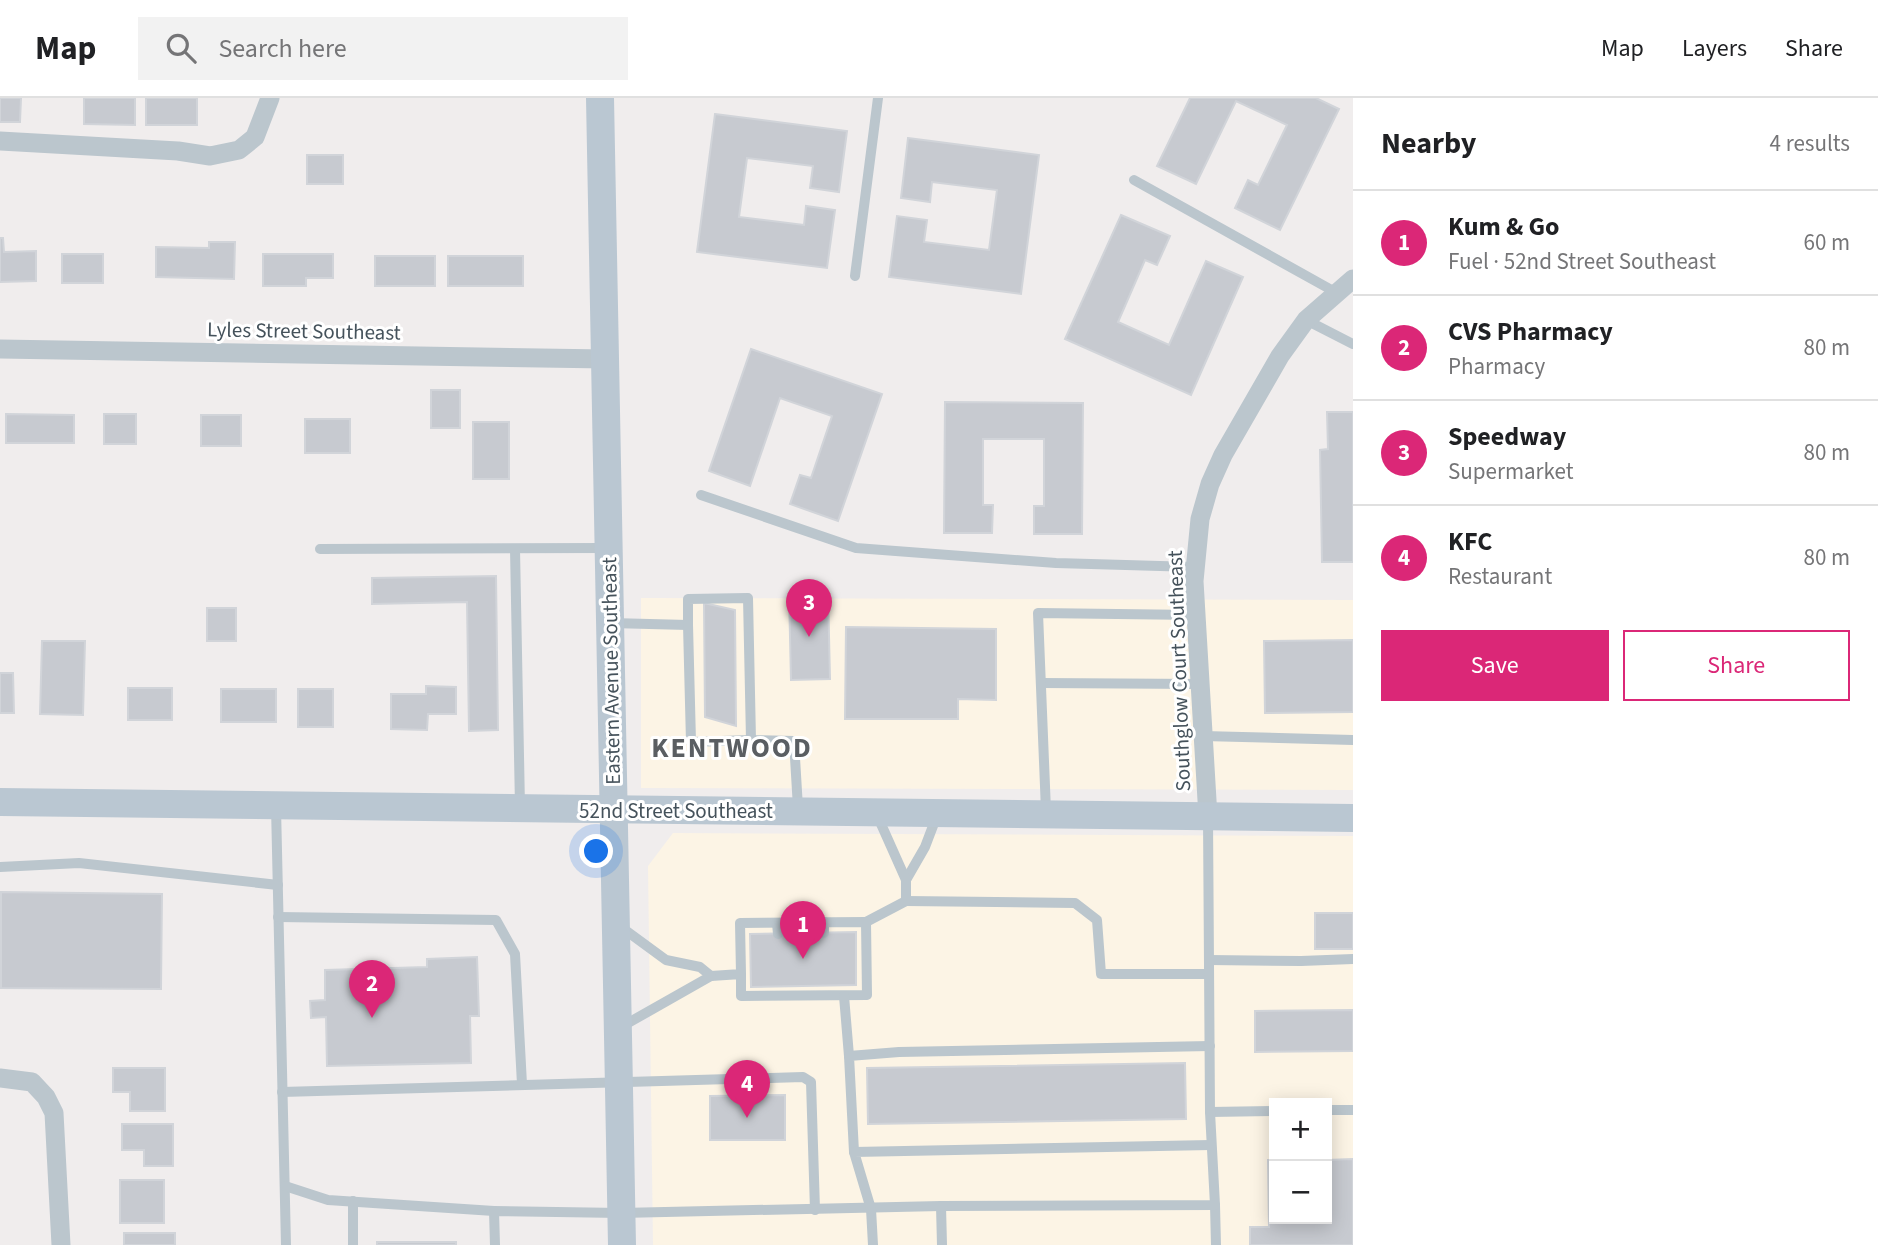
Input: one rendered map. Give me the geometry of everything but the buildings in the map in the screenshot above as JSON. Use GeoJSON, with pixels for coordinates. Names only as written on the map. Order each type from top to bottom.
{"type":"FeatureCollection","features":[{"type":"Feature","properties":{"kind":"main road","name":"Eastern Avenue Southeast"},"geometry":{"type":"LineString","coordinates":[[600,98],[622,1245]]}},
{"type":"Feature","properties":{"kind":"main road","name":"52nd Street Southeast"},"geometry":{"type":"LineString","coordinates":[[0,802],[1353,818]]}},
{"type":"Feature","properties":{"kind":"street"},"geometry":{"type":"LineString","coordinates":[[0,141],[178,151],[210,156],[239,150],[255,137],[270,98]]}},
{"type":"Feature","properties":{"kind":"street","name":"Southglow Court Southeast"},"geometry":{"type":"LineString","coordinates":[[1208,817],[1196,615],[1195,566],[1200,519],[1210,484],[1223,455],[1280,356],[1306,320],[1353,279]]}},
{"type":"Feature","properties":{"kind":"street","name":"Lyles Street Southeast"},"geometry":{"type":"LineString","coordinates":[[0,349],[606,359]]}},
{"type":"Feature","properties":{"kind":"street"},"geometry":{"type":"LineString","coordinates":[[0,1078],[32,1082],[46,1097],[54,1113],[61,1245]]}},
{"type":"Feature","properties":{"kind":"lane"},"geometry":{"type":"LineString","coordinates":[[855,276],[878,98]]}},
{"type":"Feature","properties":{"kind":"lane"},"geometry":{"type":"LineString","coordinates":[[1134,180],[1337,293]]}},
{"type":"Feature","properties":{"kind":"lane"},"geometry":{"type":"LineString","coordinates":[[1306,320],[1353,344]]}},
{"type":"Feature","properties":{"kind":"lane"},"geometry":{"type":"LineString","coordinates":[[701,495],[856,548],[1056,563],[1195,566]]}},
{"type":"Feature","properties":{"kind":"lane"},"geometry":{"type":"LineString","coordinates":[[320,550],[609,548]]}},
{"type":"Feature","properties":{"kind":"lane"},"geometry":{"type":"LineString","coordinates":[[515,549],[520,810]]}},
{"type":"Feature","properties":{"kind":"lane"},"geometry":{"type":"LineString","coordinates":[[751,740],[748,598],[688,599],[691,742],[794,741],[798,812]]}},
{"type":"Feature","properties":{"kind":"lane"},"geometry":{"type":"LineString","coordinates":[[1046,815],[1038,613],[1196,615]]}},
{"type":"Feature","properties":{"kind":"lane"},"geometry":{"type":"LineString","coordinates":[[610,623],[688,625]]}},
{"type":"Feature","properties":{"kind":"lane"},"geometry":{"type":"LineString","coordinates":[[1041,683],[1200,684]]}},
{"type":"Feature","properties":{"kind":"lane"},"geometry":{"type":"LineString","coordinates":[[1203,736],[1353,740]]}},
{"type":"Feature","properties":{"kind":"lane"},"geometry":{"type":"LineString","coordinates":[[276,806],[286,1245]]}},
{"type":"Feature","properties":{"kind":"lane"},"geometry":{"type":"LineString","coordinates":[[875,812],[906,880],[906,901]]}},
{"type":"Feature","properties":{"kind":"lane"},"geometry":{"type":"LineString","coordinates":[[906,880],[925,847],[937,813]]}},
{"type":"Feature","properties":{"kind":"lane"},"geometry":{"type":"LineString","coordinates":[[1208,817],[1210,1112],[1216,1245]]}},
{"type":"Feature","properties":{"kind":"lane"},"geometry":{"type":"LineString","coordinates":[[0,867],[79,863],[278,885]]}},
{"type":"Feature","properties":{"kind":"lane"},"geometry":{"type":"LineString","coordinates":[[866,922],[867,995],[844,996],[824,990],[779,991],[741,996],[740,923],[778,928],[824,928],[866,922],[906,901],[1075,903],[1097,920],[1101,974],[1209,974]]}},
{"type":"Feature","properties":{"kind":"lane"},"geometry":{"type":"LineString","coordinates":[[278,917],[496,920],[514,954],[522,1084]]}},
{"type":"Feature","properties":{"kind":"lane"},"geometry":{"type":"LineString","coordinates":[[615,922],[666,960],[700,967],[711,976]]}},
{"type":"Feature","properties":{"kind":"lane"},"geometry":{"type":"LineString","coordinates":[[1209,960],[1353,959]]}},
{"type":"Feature","properties":{"kind":"lane"},"geometry":{"type":"LineString","coordinates":[[618,1029],[711,976],[741,974]]}},
{"type":"Feature","properties":{"kind":"lane"},"geometry":{"type":"LineString","coordinates":[[844,996],[854,1152],[871,1209],[873,1245]]}},
{"type":"Feature","properties":{"kind":"lane"},"geometry":{"type":"LineString","coordinates":[[849,1056],[899,1052],[1210,1046]]}},
{"type":"Feature","properties":{"kind":"lane"},"geometry":{"type":"LineString","coordinates":[[282,1092],[803,1077],[811,1082],[816,1209]]}},
{"type":"Feature","properties":{"kind":"lane"},"geometry":{"type":"LineString","coordinates":[[1332,1110],[1353,1110]]}},
{"type":"Feature","properties":{"kind":"lane"},"geometry":{"type":"LineString","coordinates":[[1210,1112],[1269,1111]]}},
{"type":"Feature","properties":{"kind":"lane"},"geometry":{"type":"LineString","coordinates":[[854,1152],[1212,1145]]}},
{"type":"Feature","properties":{"kind":"lane"},"geometry":{"type":"LineString","coordinates":[[285,1185],[328,1200],[494,1211],[621,1213],[941,1206],[1215,1205]]}},
{"type":"Feature","properties":{"kind":"lane"},"geometry":{"type":"LineString","coordinates":[[353,1201],[354,1245]]}},
{"type":"Feature","properties":{"kind":"lane"},"geometry":{"type":"LineString","coordinates":[[941,1206],[942,1245]]}},
{"type":"Feature","properties":{"kind":"lane"},"geometry":{"type":"LineString","coordinates":[[494,1211],[495,1245]]}},
{"type":"Feature","properties":{"kind":"shaded area"},"geometry":{"type":"Polygon","coordinates":[[[641,598],[1353,600],[1353,790],[641,788],[641,598]]]}},
{"type":"Feature","properties":{"kind":"shaded area"},"geometry":{"type":"Polygon","coordinates":[[[673,833],[1353,836],[1353,1245],[653,1245],[648,866],[673,833]]]}},
{"type":"Feature","properties":{"kind":"place","name":"Speedway"},"geometry":{"type":"Point","coordinates":[809,637]}},
{"type":"Feature","properties":{"kind":"place","name":"Kum & Go"},"geometry":{"type":"Point","coordinates":[803,959]}},
{"type":"Feature","properties":{"kind":"place","name":"CVS Pharmacy"},"geometry":{"type":"Point","coordinates":[372,1018]}},
{"type":"Feature","properties":{"kind":"place","name":"KFC"},"geometry":{"type":"Point","coordinates":[747,1118]}},
{"type":"Feature","properties":{"kind":"district","name":"KENTWOOD"},"geometry":{"type":"Point","coordinates":[732,747]}}]}
